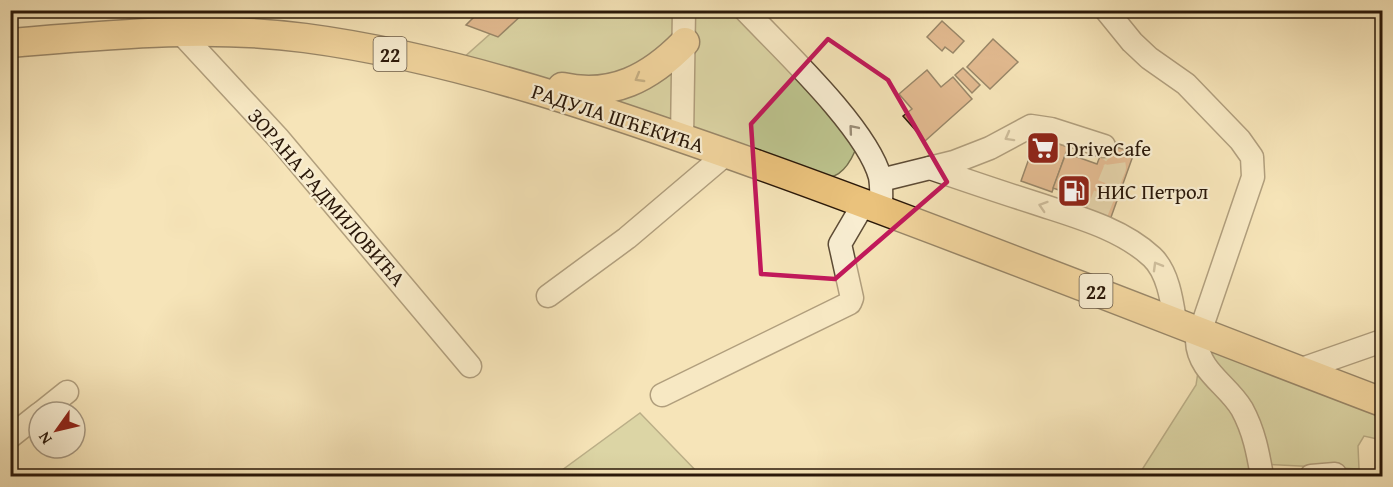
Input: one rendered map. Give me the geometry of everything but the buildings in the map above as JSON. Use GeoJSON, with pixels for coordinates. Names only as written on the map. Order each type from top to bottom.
{"type":"FeatureCollection","features":[{"type":"Feature","properties":{"kind":"main road","name":"РАДУЛА ШЋЕКИЋА"},"geometry":{"type":"LineString","coordinates":[[10,43],[180,32],[310,38],[499,79],[682,138],[872,206],[1383,402]]}},
{"type":"Feature","properties":{"kind":"main road"},"geometry":{"type":"LineString","coordinates":[[499,79],[517,77],[584,90],[616,88],[640,79],[685,42]]}},
{"type":"Feature","properties":{"kind":"street"},"geometry":{"type":"LineString","coordinates":[[682,138],[684,10]]}},
{"type":"Feature","properties":{"kind":"street"},"geometry":{"type":"LineString","coordinates":[[662,395],[850,303],[852,298],[840,244],[872,206],[881,180],[866,145],[828,99],[745,10]]}},
{"type":"Feature","properties":{"kind":"street"},"geometry":{"type":"LineString","coordinates":[[1106,10],[1149,58],[1186,84],[1240,140],[1252,157],[1253,177],[1187,326]]}},
{"type":"Feature","properties":{"kind":"street","name":"ЗОРАНА РАДМИЛОВИЋА"},"geometry":{"type":"LineString","coordinates":[[180,32],[279,139],[470,366]]}},
{"type":"Feature","properties":{"kind":"street"},"geometry":{"type":"LineString","coordinates":[[881,180],[930,168],[990,148],[1031,126],[1042,126],[1104,146]]}},
{"type":"Feature","properties":{"kind":"street"},"geometry":{"type":"LineString","coordinates":[[548,296],[627,238],[726,154]]}},
{"type":"Feature","properties":{"kind":"street"},"geometry":{"type":"LineString","coordinates":[[930,168],[1097,220],[1154,258],[1187,326],[1200,359],[1242,409],[1257,444],[1262,477]]}},
{"type":"Feature","properties":{"kind":"street"},"geometry":{"type":"LineString","coordinates":[[1299,370],[1383,341]]}},
{"type":"Feature","properties":{"kind":"street"},"geometry":{"type":"LineString","coordinates":[[57,400],[67,392]]}},
{"type":"Feature","properties":{"kind":"street"},"geometry":{"type":"LineString","coordinates":[[10,437],[27,423]]}},
{"type":"Feature","properties":{"kind":"street"},"geometry":{"type":"LineString","coordinates":[[1311,477],[1335,474],[1335,477]]}},
{"type":"Feature","properties":{"kind":"highlighted area"},"geometry":{"type":"Polygon","coordinates":[[[828,39],[888,80],[947,182],[835,279],[761,274],[751,124],[828,39]]]}},
{"type":"Feature","properties":{"kind":"green space"},"geometry":{"type":"Polygon","coordinates":[[[516,11],[745,11],[828,99],[855,151],[847,166],[838,174],[809,183],[452,68],[516,11]]]}},
{"type":"Feature","properties":{"kind":"green space"},"geometry":{"type":"Polygon","coordinates":[[[1197,341],[1382,402],[1382,440],[1364,436],[1358,446],[1359,469],[1260,464],[1250,476],[1138,476],[1196,385],[1200,359],[1197,341]]]}},
{"type":"Feature","properties":{"kind":"green space"},"geometry":{"type":"Polygon","coordinates":[[[640,413],[701,476],[554,476],[640,413]]]}},
{"type":"Feature","properties":{"kind":"tunnel"},"geometry":{"type":"LineString","coordinates":[[1096,215],[1115,168],[1113,153],[1104,146]]}},
{"type":"Feature","properties":{"kind":"place","name":"DriveCafe"},"geometry":{"type":"Point","coordinates":[1043,148]}},
{"type":"Feature","properties":{"kind":"place","name":"НИС Петрол"},"geometry":{"type":"Point","coordinates":[1074,191]}}]}
